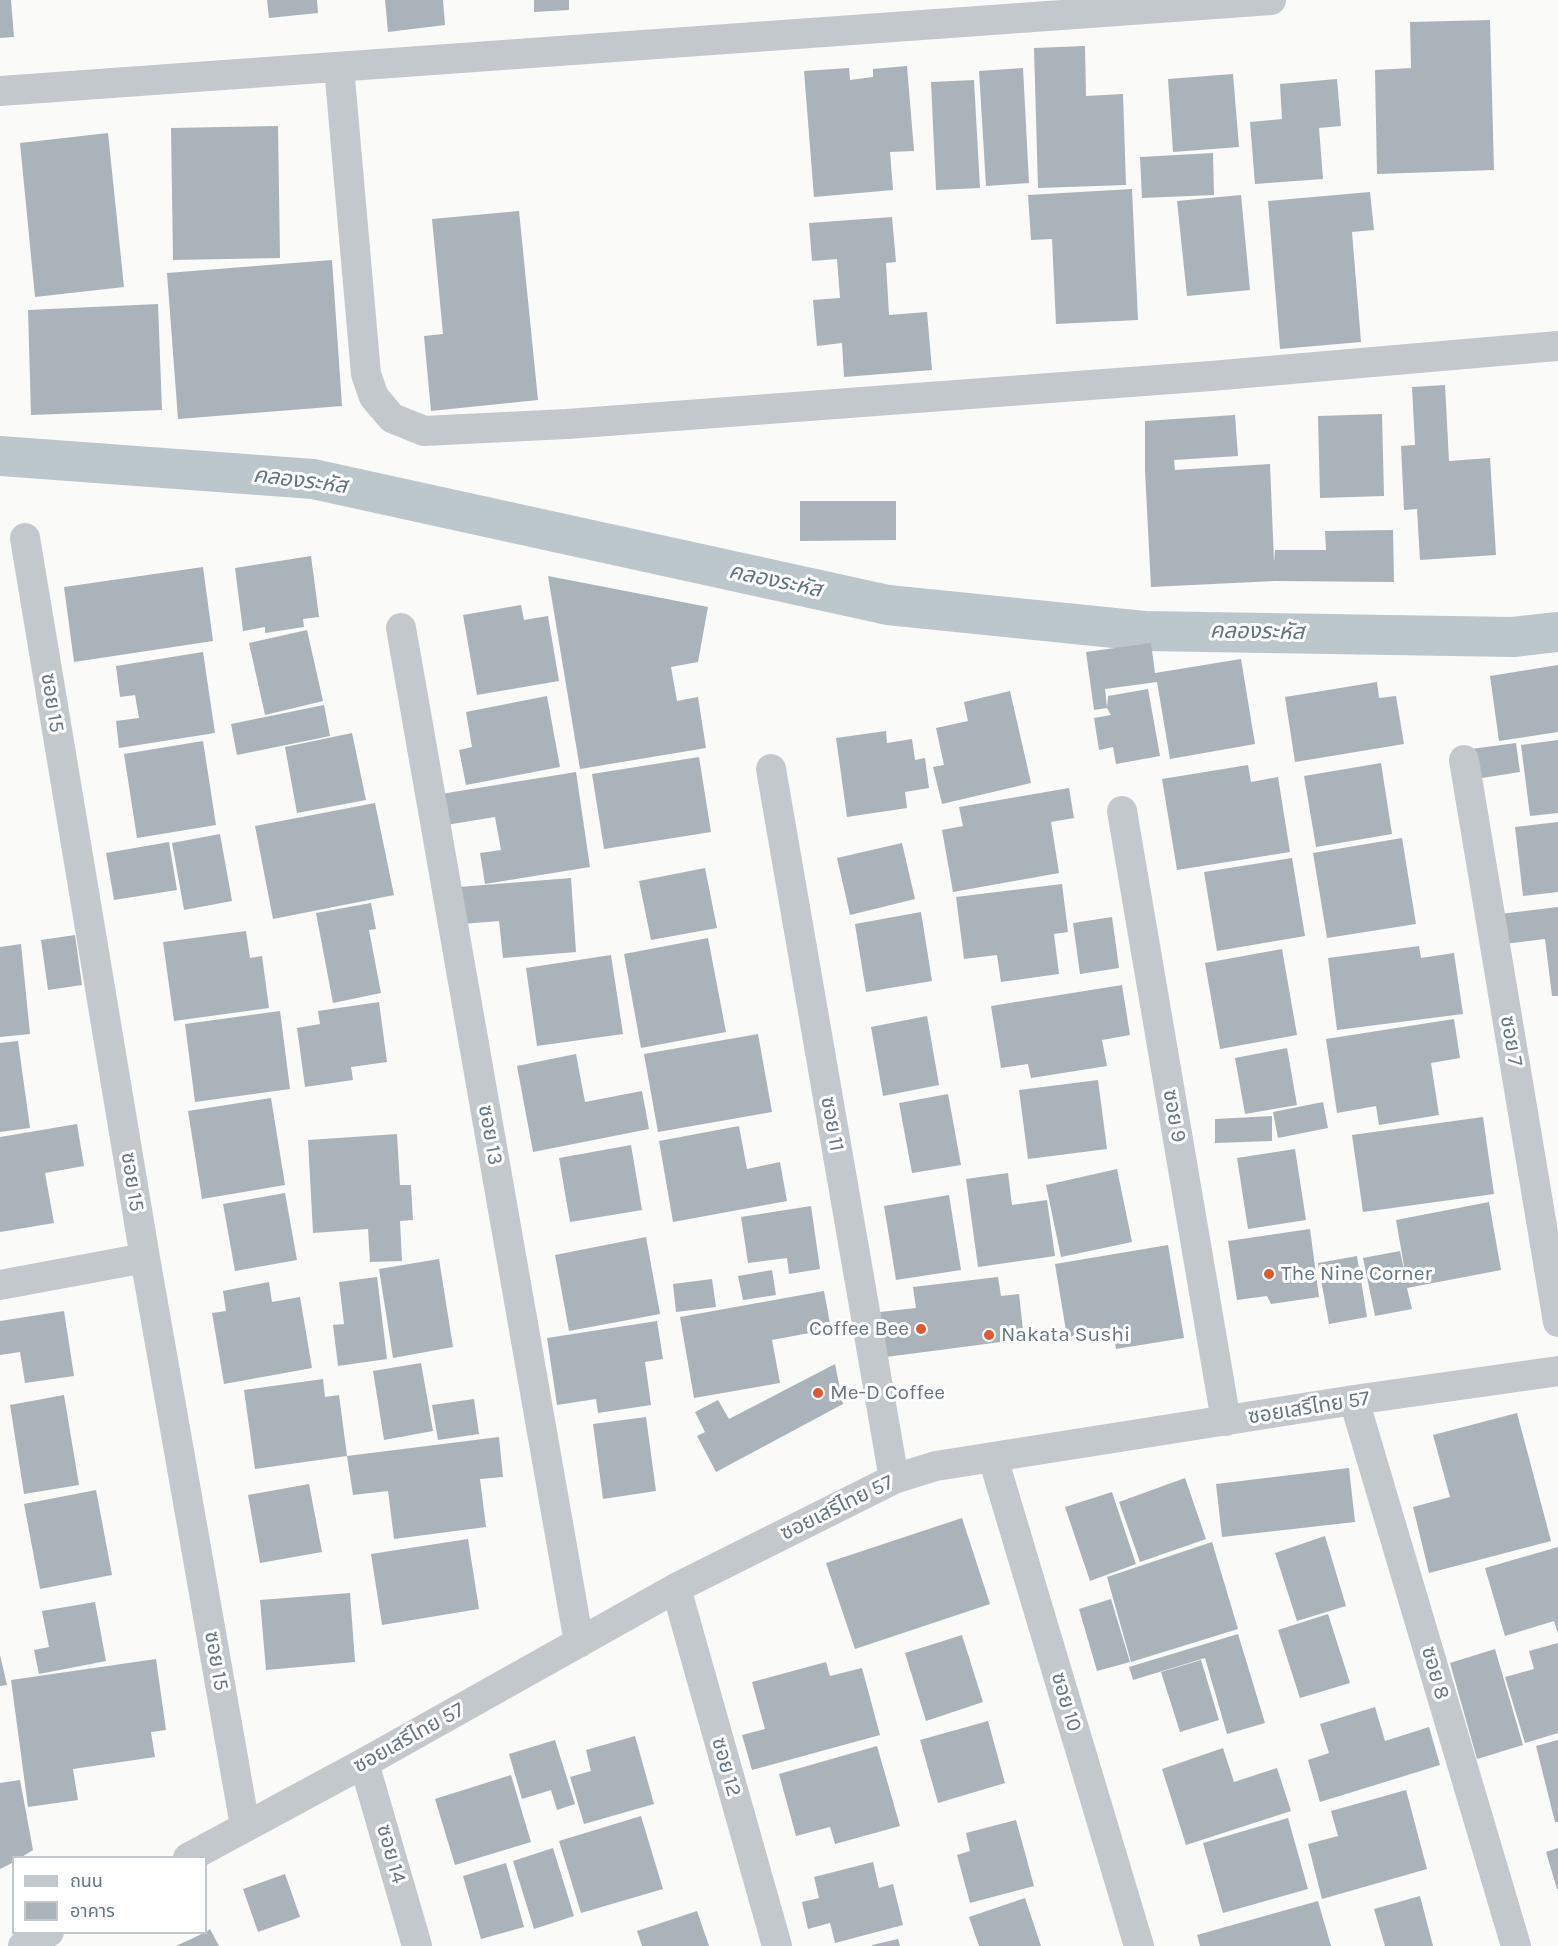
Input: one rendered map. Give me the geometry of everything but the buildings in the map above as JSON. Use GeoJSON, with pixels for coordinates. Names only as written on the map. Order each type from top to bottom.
{"type":"FeatureCollection","features":[{"type":"Feature","properties":{"kind":"street"},"geometry":{"type":"LineString","coordinates":[[0,91],[1271,0]]}},
{"type":"Feature","properties":{"kind":"street"},"geometry":{"type":"LineString","coordinates":[[339,67],[366,374],[374,397],[392,418],[423,430],[567,424],[1211,376],[1558,346]]}},
{"type":"Feature","properties":{"kind":"street","name":"ซอย 15"},"geometry":{"type":"LineString","coordinates":[[25,538],[145,1258],[246,1826]]}},
{"type":"Feature","properties":{"kind":"street","name":"ซอย 13"},"geometry":{"type":"LineString","coordinates":[[401,628],[579,1643]]}},
{"type":"Feature","properties":{"kind":"street","name":"ซอย 7"},"geometry":{"type":"LineString","coordinates":[[1464,760],[1558,1322]]}},
{"type":"Feature","properties":{"kind":"street","name":"ซอย 11"},"geometry":{"type":"LineString","coordinates":[[771,769],[894,1479]]}},
{"type":"Feature","properties":{"kind":"street","name":"ซอย 9"},"geometry":{"type":"LineString","coordinates":[[1122,811],[1226,1421]]}},
{"type":"Feature","properties":{"kind":"street"},"geometry":{"type":"LineString","coordinates":[[0,1285],[145,1258]]}},
{"type":"Feature","properties":{"kind":"street","name":"ซอยเสรีไทย 57"},"geometry":{"type":"LineString","coordinates":[[190,1856],[364,1763],[676,1588],[894,1479],[936,1466],[1354,1400],[1558,1371]]}},
{"type":"Feature","properties":{"kind":"street","name":"ซอย 8"},"geometry":{"type":"LineString","coordinates":[[1354,1400],[1516,1946]]}},
{"type":"Feature","properties":{"kind":"street","name":"ซอย 10"},"geometry":{"type":"LineString","coordinates":[[993,1458],[1139,1946]]}},
{"type":"Feature","properties":{"kind":"street","name":"ซอย 12"},"geometry":{"type":"LineString","coordinates":[[676,1588],[777,1946]]}},
{"type":"Feature","properties":{"kind":"street","name":"ซอย 14"},"geometry":{"type":"LineString","coordinates":[[364,1763],[417,1946]]}},
{"type":"Feature","properties":{"kind":"street"},"geometry":{"type":"LineString","coordinates":[[23,1946],[45,1934]]}},
{"type":"Feature","properties":{"kind":"waterway","name":"คลองระหัส"},"geometry":{"type":"LineString","coordinates":[[0,456],[313,479],[888,605],[1144,631],[1513,637],[1558,632]]}},
{"type":"Feature","properties":{"kind":"place","name":"The Nine Corner"},"geometry":{"type":"Point","coordinates":[1269,1274]}},
{"type":"Feature","properties":{"kind":"place","name":"Coffee Bee"},"geometry":{"type":"Point","coordinates":[921,1329]}},
{"type":"Feature","properties":{"kind":"place","name":"Nakata Sushi"},"geometry":{"type":"Point","coordinates":[989,1335]}},
{"type":"Feature","properties":{"kind":"place","name":"Me-D Coffee"},"geometry":{"type":"Point","coordinates":[818,1393]}}]}
